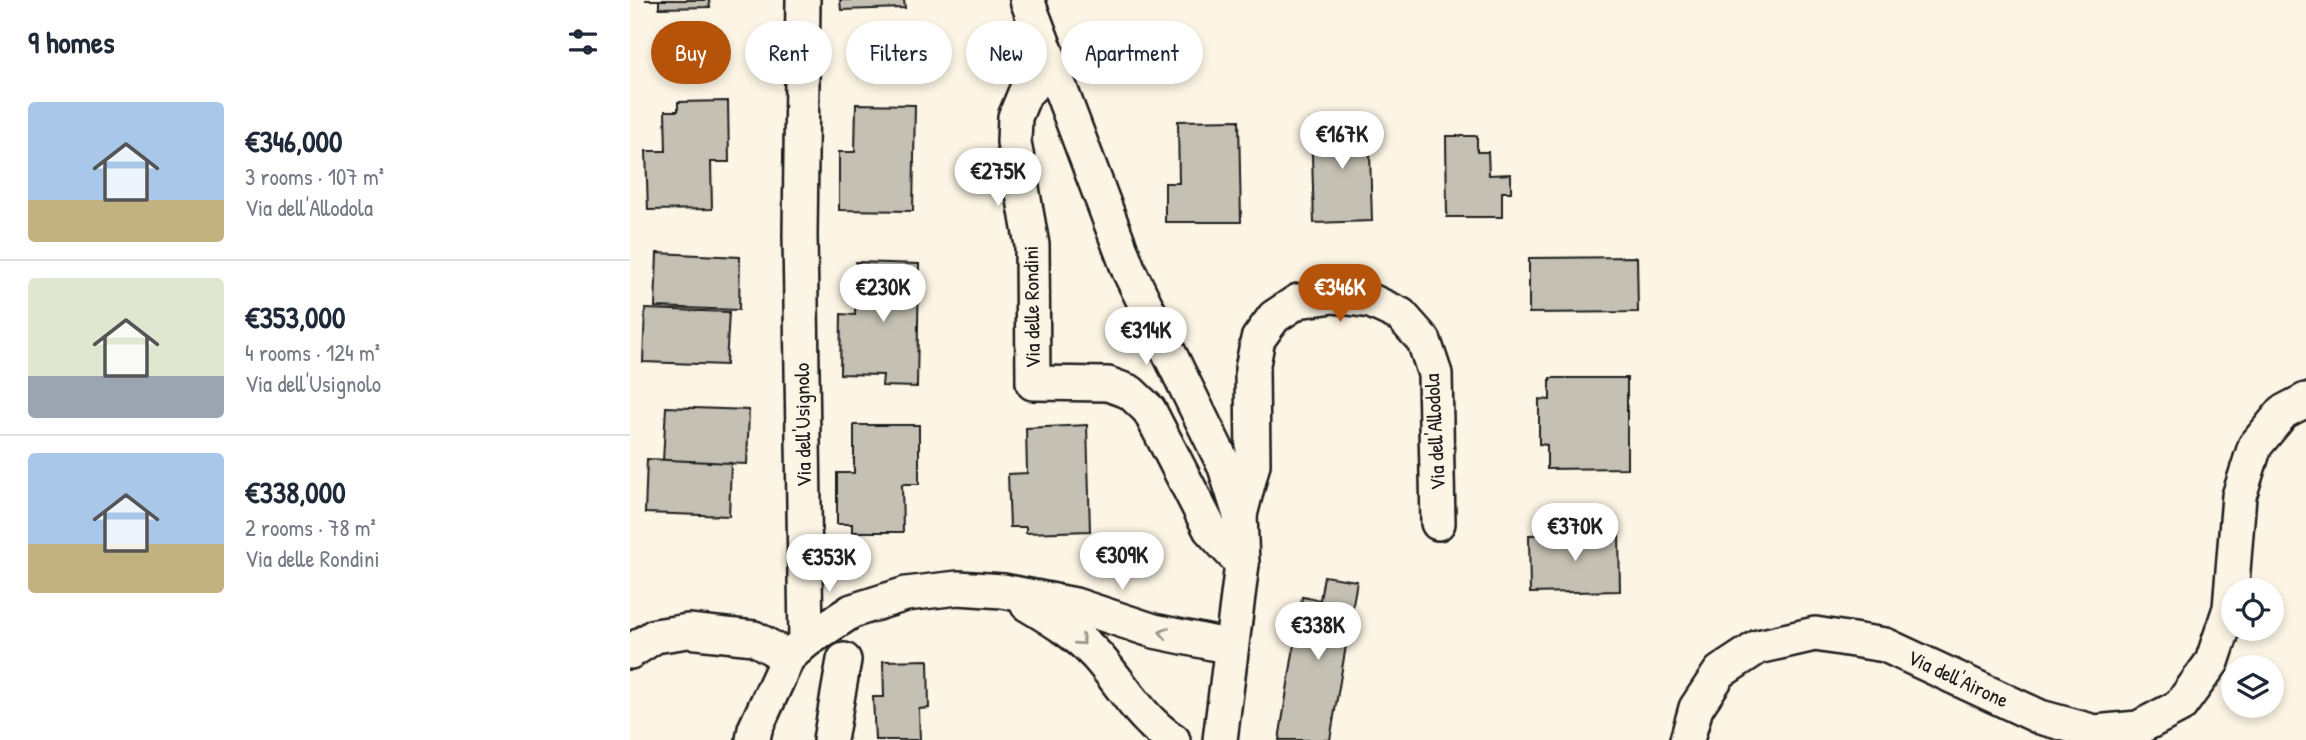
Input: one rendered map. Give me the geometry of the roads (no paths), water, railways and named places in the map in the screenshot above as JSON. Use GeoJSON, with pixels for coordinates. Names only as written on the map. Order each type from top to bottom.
{"type":"FeatureCollection","features":[{"type":"Feature","properties":{"kind":"street","name":"Via dell'Usignolo"},"geometry":{"type":"LineString","coordinates":[[797,649],[803,0]]}},
{"type":"Feature","properties":{"kind":"street"},"geometry":{"type":"LineString","coordinates":[[1027,0],[1129,271],[1225,467],[1240,515],[1242,564],[1220,740]]}},
{"type":"Feature","properties":{"kind":"street","name":"Via delle Rondini"},"geometry":{"type":"LineString","coordinates":[[1052,66],[1025,93],[1015,117],[1014,142],[1032,245],[1033,383],[1108,384],[1130,392],[1149,410],[1210,529],[1242,564]]}},
{"type":"Feature","properties":{"kind":"street","name":"Via dell'Allodola"},"geometry":{"type":"LineString","coordinates":[[1240,515],[1253,464],[1252,369],[1258,339],[1274,317],[1298,301],[1333,296],[1371,301],[1401,315],[1424,341],[1435,374],[1438,523]]}},
{"type":"Feature","properties":{"kind":"street","name":"Via dell'Airone"},"geometry":{"type":"LineString","coordinates":[[1687,740],[1696,708],[1720,672],[1758,647],[1815,634],[1885,645],[2040,717],[2095,732],[2138,728],[2180,706],[2212,662],[2230,608],[2239,496],[2255,446],[2283,412],[2306,400]]}},
{"type":"Feature","properties":{"kind":"street"},"geometry":{"type":"LineString","coordinates":[[758,737],[797,649],[852,611],[906,594],[958,588],[1003,591],[1075,605],[1154,631],[1231,646]]}},
{"type":"Feature","properties":{"kind":"street"},"geometry":{"type":"LineString","coordinates":[[1003,591],[1065,626],[1097,655],[1138,708],[1173,740]]}},
{"type":"Feature","properties":{"kind":"street"},"geometry":{"type":"LineString","coordinates":[[630,652],[655,636],[688,631],[754,638],[797,649]]}},
{"type":"Feature","properties":{"kind":"street"},"geometry":{"type":"LineString","coordinates":[[830,740],[844,660]]}}]}
